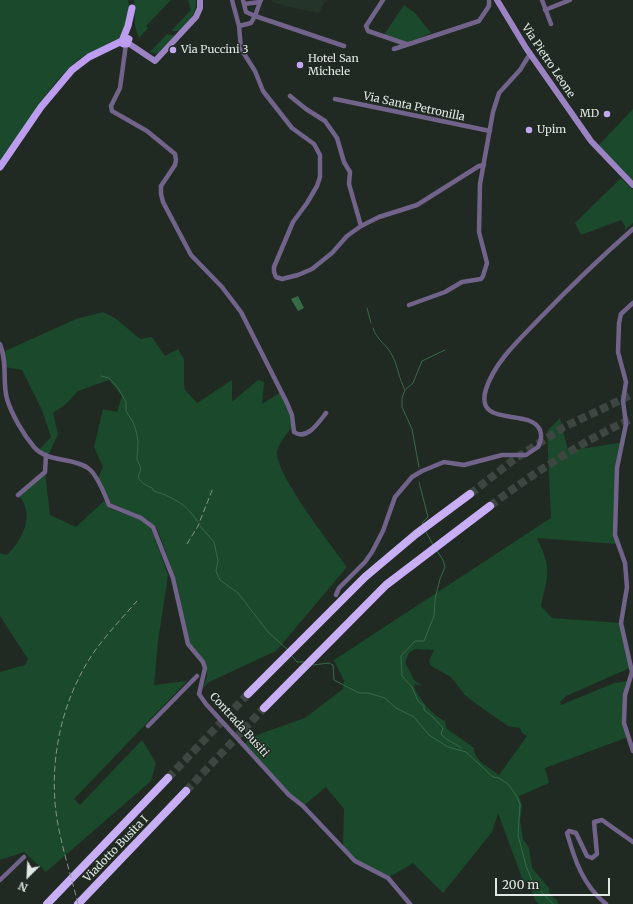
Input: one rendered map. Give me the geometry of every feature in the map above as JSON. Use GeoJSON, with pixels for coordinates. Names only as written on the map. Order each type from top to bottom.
{"type":"FeatureCollection","features":[{"type":"Feature","properties":{"kind":"highway"},"geometry":{"type":"LineString","coordinates":[[248,694],[365,577],[416,534],[470,494]]}},
{"type":"Feature","properties":{"kind":"highway"},"geometry":{"type":"LineString","coordinates":[[264,708],[386,585],[490,506]]}},
{"type":"Feature","properties":{"kind":"highway"},"geometry":{"type":"LineString","coordinates":[[47,904],[168,778]]}},
{"type":"Feature","properties":{"kind":"highway","name":"Viadotto Busita I"},"geometry":{"type":"LineString","coordinates":[[78,904],[186,791]]}},
{"type":"Feature","properties":{"kind":"main road"},"geometry":{"type":"LineString","coordinates":[[126,42],[132,8],[130,0]]}},
{"type":"Feature","properties":{"kind":"main road"},"geometry":{"type":"LineString","coordinates":[[126,42],[155,61],[196,17],[200,8],[200,0]]}},
{"type":"Feature","properties":{"kind":"main road","name":"Via Pietro Leone"},"geometry":{"type":"LineString","coordinates":[[497,0],[530,54],[596,148],[633,186]]}},
{"type":"Feature","properties":{"kind":"main road"},"geometry":{"type":"LineString","coordinates":[[0,167],[49,96],[72,70],[89,57],[126,42]]}},
{"type":"Feature","properties":{"kind":"street"},"geometry":{"type":"LineString","coordinates":[[232,0],[239,26],[241,49],[255,71],[267,97],[292,128],[314,144],[320,155],[319,182],[307,203],[293,222],[274,267],[276,277],[282,279],[298,275],[312,269],[332,253],[347,236],[361,226],[379,217],[417,205],[479,166],[484,165]]}},
{"type":"Feature","properties":{"kind":"street"},"geometry":{"type":"LineString","coordinates":[[383,0],[366,26],[368,31],[406,44]]}},
{"type":"Feature","properties":{"kind":"street"},"geometry":{"type":"LineString","coordinates":[[394,49],[479,21],[489,6],[489,0]]}},
{"type":"Feature","properties":{"kind":"street"},"geometry":{"type":"LineString","coordinates":[[542,0],[551,24]]}},
{"type":"Feature","properties":{"kind":"street"},"geometry":{"type":"LineString","coordinates":[[545,10],[570,0]]}},
{"type":"Feature","properties":{"kind":"street"},"geometry":{"type":"LineString","coordinates":[[239,26],[251,23],[255,16],[260,1],[243,2],[246,12],[255,16],[344,46]]}},
{"type":"Feature","properties":{"kind":"street"},"geometry":{"type":"LineString","coordinates":[[126,42],[120,88],[112,104],[112,111],[147,131],[175,154],[176,162],[162,183],[162,198],[191,255],[222,287],[240,312],[287,403],[292,415],[294,432],[300,434],[308,433],[326,414]]}},
{"type":"Feature","properties":{"kind":"street"},"geometry":{"type":"LineString","coordinates":[[409,305],[445,292],[462,282],[480,279],[483,276],[486,261],[479,232],[480,184],[495,104],[499,93],[520,70],[530,54]]}},
{"type":"Feature","properties":{"kind":"street"},"geometry":{"type":"LineString","coordinates":[[290,96],[306,109],[325,121],[337,138],[344,162],[350,172],[349,184],[361,226]]}},
{"type":"Feature","properties":{"kind":"street","name":"Via Santa Petronilla"},"geometry":{"type":"LineString","coordinates":[[335,99],[490,131]]}},
{"type":"Feature","properties":{"kind":"street"},"geometry":{"type":"LineString","coordinates":[[336,595],[339,588],[372,552],[383,531],[395,497],[412,477],[444,462],[464,465],[502,455],[526,455],[538,447],[541,436],[537,426],[528,419],[502,417],[492,412],[485,401],[487,386],[516,343],[570,287],[633,229]]}},
{"type":"Feature","properties":{"kind":"street"},"geometry":{"type":"LineString","coordinates":[[633,303],[621,314],[619,323],[618,352],[626,382],[623,401],[626,424],[617,468],[615,535],[624,563],[627,587],[621,623],[632,672],[625,695],[624,723],[633,751]]}},
{"type":"Feature","properties":{"kind":"street"},"geometry":{"type":"LineString","coordinates":[[0,344],[4,356],[7,398],[13,414],[28,440],[44,454],[45,472],[18,496]]}},
{"type":"Feature","properties":{"kind":"street","name":"Contrada Busiti"},"geometry":{"type":"LineString","coordinates":[[44,454],[89,468],[109,505],[141,518],[154,527],[173,578],[188,644],[203,662],[204,668],[200,694],[206,704],[289,795],[303,806],[355,861],[388,878],[410,904]]}},
{"type":"Feature","properties":{"kind":"street"},"geometry":{"type":"LineString","coordinates":[[148,726],[197,676]]}},
{"type":"Feature","properties":{"kind":"street"},"geometry":{"type":"LineString","coordinates":[[606,904],[585,882],[574,860],[567,833],[570,831],[576,833],[587,856],[592,858],[597,854],[593,827],[594,822],[598,820],[602,820],[633,842]]}},
{"type":"Feature","properties":{"kind":"street"},"geometry":{"type":"LineString","coordinates":[[0,880],[24,857]]}},
{"type":"Feature","properties":{"kind":"shaded area"},"geometry":{"type":"Polygon","coordinates":[[[0,0],[128,0],[129,7],[123,36],[91,52],[73,64],[52,87],[0,162],[0,0]]]}},
{"type":"Feature","properties":{"kind":"shaded area"},"geometry":{"type":"Polygon","coordinates":[[[134,0],[171,0],[146,26],[148,28],[139,38],[135,27],[134,0]]]}},
{"type":"Feature","properties":{"kind":"shaded area"},"geometry":{"type":"Polygon","coordinates":[[[188,0],[196,0],[194,14],[179,31],[171,31],[191,10],[188,0]]]}},
{"type":"Feature","properties":{"kind":"shaded area"},"geometry":{"type":"Polygon","coordinates":[[[272,0],[326,0],[319,13],[289,7],[272,2],[272,0]]]}},
{"type":"Feature","properties":{"kind":"shaded area"},"geometry":{"type":"Polygon","coordinates":[[[404,5],[415,13],[431,33],[406,43],[384,35],[404,5]]]}},
{"type":"Feature","properties":{"kind":"shaded area"},"geometry":{"type":"Polygon","coordinates":[[[167,34],[175,36],[157,54],[150,52],[167,34]]]}},
{"type":"Feature","properties":{"kind":"shaded area"},"geometry":{"type":"Polygon","coordinates":[[[633,109],[633,181],[598,146],[633,109]]]}},
{"type":"Feature","properties":{"kind":"shaded area"},"geometry":{"type":"Polygon","coordinates":[[[621,178],[633,190],[633,223],[625,230],[625,226],[621,220],[581,235],[575,223],[621,178]]]}},
{"type":"Feature","properties":{"kind":"shaded area"},"geometry":{"type":"Polygon","coordinates":[[[298,296],[304,308],[298,311],[291,299],[298,296]]]}},
{"type":"Feature","properties":{"kind":"shaded area"},"geometry":{"type":"Polygon","coordinates":[[[103,312],[115,318],[140,339],[152,337],[165,356],[178,349],[184,360],[185,390],[197,403],[232,380],[232,402],[258,380],[264,382],[262,404],[281,392],[287,403],[293,426],[279,445],[277,452],[279,462],[294,493],[347,567],[276,651],[209,682],[203,688],[207,676],[206,663],[189,642],[176,580],[157,528],[147,519],[111,503],[98,478],[103,467],[94,447],[103,409],[117,412],[122,396],[109,380],[78,391],[66,404],[53,413],[58,434],[48,456],[38,451],[51,437],[42,410],[22,370],[5,367],[3,352],[76,319],[103,312]]]}},
{"type":"Feature","properties":{"kind":"shaded area"},"geometry":{"type":"Polygon","coordinates":[[[560,418],[568,451],[624,442],[616,493],[617,544],[537,538],[547,565],[547,578],[541,606],[552,618],[621,623],[632,667],[566,696],[560,702],[561,705],[614,683],[629,681],[624,707],[628,737],[545,768],[549,783],[519,796],[522,806],[520,821],[523,839],[529,848],[532,868],[549,888],[550,895],[556,899],[559,904],[539,904],[535,900],[531,889],[522,878],[498,813],[492,832],[443,893],[413,863],[388,878],[366,867],[343,848],[344,809],[326,787],[303,806],[289,795],[243,745],[254,736],[305,718],[343,689],[344,681],[334,660],[551,518],[547,431],[560,418]],[[415,649],[409,653],[405,662],[414,680],[422,686],[415,684],[414,687],[416,692],[431,711],[440,719],[445,721],[446,728],[474,748],[474,752],[479,760],[499,775],[527,736],[522,733],[520,728],[508,726],[475,703],[464,694],[451,677],[431,666],[429,661],[434,650],[415,649]]]}},
{"type":"Feature","properties":{"kind":"shaded area"},"geometry":{"type":"Polygon","coordinates":[[[45,472],[50,515],[76,527],[104,501],[111,509],[139,519],[151,528],[168,575],[158,641],[154,685],[187,681],[74,799],[80,805],[142,740],[156,763],[151,781],[46,872],[24,852],[0,860],[0,672],[25,665],[28,659],[0,616],[0,553],[7,555],[13,549],[25,526],[27,518],[26,510],[18,495],[45,472]]]}},
{"type":"Feature","properties":{"kind":"waterway"},"geometry":{"type":"LineString","coordinates":[[367,308],[371,323]]}},
{"type":"Feature","properties":{"kind":"waterway"},"geometry":{"type":"LineString","coordinates":[[373,328],[377,336],[391,353],[405,390],[402,398],[402,407],[412,429],[419,467]]}},
{"type":"Feature","properties":{"kind":"waterway"},"geometry":{"type":"LineString","coordinates":[[405,390],[413,383],[422,361],[445,350]]}},
{"type":"Feature","properties":{"kind":"waterway"},"geometry":{"type":"LineString","coordinates":[[101,376],[109,378],[118,388],[126,402],[126,411],[133,422],[138,441],[137,459],[141,469],[138,477],[144,484],[152,488],[154,491],[179,502],[194,516],[198,522]]}},
{"type":"Feature","properties":{"kind":"waterway"},"geometry":{"type":"LineString","coordinates":[[419,482],[428,517],[422,523],[423,525]]}},
{"type":"Feature","properties":{"kind":"waterway"},"geometry":{"type":"LineString","coordinates":[[200,526],[214,542],[218,561],[216,571],[220,580],[238,593],[268,632],[288,650]]}},
{"type":"Feature","properties":{"kind":"waterway"},"geometry":{"type":"LineString","coordinates":[[426,532],[433,545]]}},
{"type":"Feature","properties":{"kind":"waterway"},"geometry":{"type":"LineString","coordinates":[[437,551],[443,560],[445,567],[435,599],[434,616],[424,641],[415,641],[401,656],[402,676],[412,687],[418,701],[424,706],[424,710],[443,728],[441,734],[442,736],[461,748]]}},
{"type":"Feature","properties":{"kind":"waterway"},"geometry":{"type":"LineString","coordinates":[[292,656],[297,662],[304,662]]}},
{"type":"Feature","properties":{"kind":"waterway"},"geometry":{"type":"LineString","coordinates":[[313,665],[329,663],[333,665],[334,680],[359,693],[368,693],[385,698],[396,708],[414,717],[429,735],[448,747],[466,752],[493,777],[499,778],[509,785],[520,804],[518,835],[526,866],[533,883],[553,904]]}},
{"type":"Feature","properties":{"kind":"tunnel"},"geometry":{"type":"LineString","coordinates":[[470,494],[516,458],[564,427],[633,394]]}},
{"type":"Feature","properties":{"kind":"tunnel"},"geometry":{"type":"LineString","coordinates":[[490,506],[559,458],[595,437],[633,418]]}},
{"type":"Feature","properties":{"kind":"tunnel"},"geometry":{"type":"LineString","coordinates":[[168,778],[248,694]]}},
{"type":"Feature","properties":{"kind":"tunnel"},"geometry":{"type":"LineString","coordinates":[[186,791],[264,708]]}},
{"type":"Feature","properties":{"kind":"railway"},"geometry":{"type":"LineString","coordinates":[[187,544],[198,526],[213,488]]}},
{"type":"Feature","properties":{"kind":"railway"},"geometry":{"type":"LineString","coordinates":[[78,904],[61,841],[55,803],[55,763],[58,744],[67,705],[84,669],[99,645],[137,601]]}},
{"type":"Feature","properties":{"kind":"place","name":"Via Puccini 3"},"geometry":{"type":"Point","coordinates":[173,50]}},
{"type":"Feature","properties":{"kind":"place","name":"Hotel San Michele"},"geometry":{"type":"Point","coordinates":[300,65]}},
{"type":"Feature","properties":{"kind":"place","name":"MD"},"geometry":{"type":"Point","coordinates":[607,114]}},
{"type":"Feature","properties":{"kind":"place","name":"Upim"},"geometry":{"type":"Point","coordinates":[529,130]}}]}
